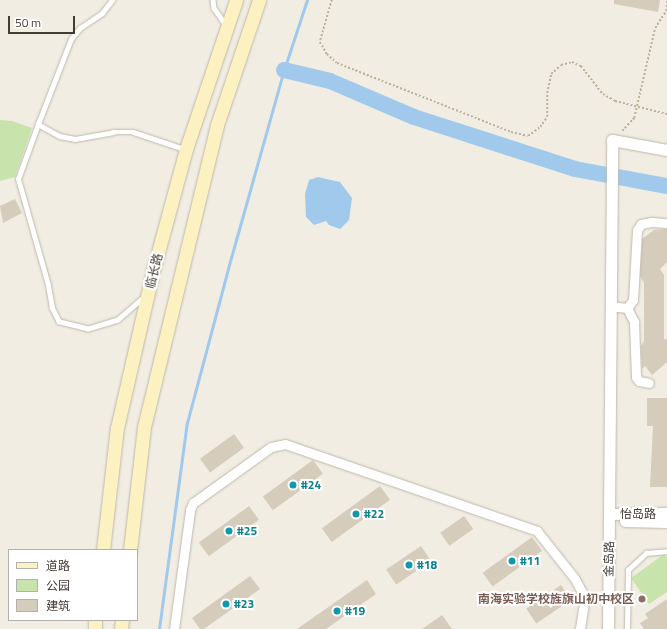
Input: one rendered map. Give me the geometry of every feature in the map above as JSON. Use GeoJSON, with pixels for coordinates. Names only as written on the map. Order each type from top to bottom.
{"type":"FeatureCollection","features":[{"type":"Feature","properties":{"kind":"main road","name":"临长路"},"geometry":{"type":"LineString","coordinates":[[103,549],[117,428],[148,292],[186,149],[236,0]]}},
{"type":"Feature","properties":{"kind":"main road"},"geometry":{"type":"LineString","coordinates":[[130,549],[148,412],[217,125],[260,0]]}},
{"type":"Feature","properties":{"kind":"street"},"geometry":{"type":"LineString","coordinates":[[612,140],[667,150]]}},
{"type":"Feature","properties":{"kind":"street","name":"金岛路"},"geometry":{"type":"LineString","coordinates":[[608,629],[610,517],[610,197],[612,140]]}},
{"type":"Feature","properties":{"kind":"street"},"geometry":{"type":"LineString","coordinates":[[627,308],[633,300],[637,230],[642,224],[650,222],[667,223]]}},
{"type":"Feature","properties":{"kind":"street"},"geometry":{"type":"LineString","coordinates":[[610,306],[627,308]]}},
{"type":"Feature","properties":{"kind":"street"},"geometry":{"type":"LineString","coordinates":[[627,308],[634,322],[636,377],[639,381],[649,384]]}},
{"type":"Feature","properties":{"kind":"street"},"geometry":{"type":"LineString","coordinates":[[174,629],[190,510],[193,503],[271,447],[285,444],[537,532],[575,579],[582,592],[584,603],[580,629]]}},
{"type":"Feature","properties":{"kind":"street","name":"怡岛路"},"geometry":{"type":"LineString","coordinates":[[610,517],[667,514]]}},
{"type":"Feature","properties":{"kind":"street"},"geometry":{"type":"LineString","coordinates":[[610,517],[667,522]]}},
{"type":"Feature","properties":{"kind":"lane"},"geometry":{"type":"LineString","coordinates":[[112,0],[102,13],[80,28],[71,39],[18,179],[48,285],[52,308],[58,322],[88,329],[118,320],[148,292]]}},
{"type":"Feature","properties":{"kind":"lane"},"geometry":{"type":"LineString","coordinates":[[213,0],[214,8],[227,26]]}},
{"type":"Feature","properties":{"kind":"lane"},"geometry":{"type":"LineString","coordinates":[[38,124],[60,136],[75,139],[113,132],[133,132],[186,149]]}},
{"type":"Feature","properties":{"kind":"lane"},"geometry":{"type":"LineString","coordinates":[[627,629],[628,570],[646,553],[667,551]]}},
{"type":"Feature","properties":{"kind":"path"},"geometry":{"type":"LineString","coordinates":[[332,0],[320,42],[327,54],[337,62],[510,132],[528,136],[540,127],[547,117],[547,93],[551,74],[561,65],[572,62],[581,66],[603,94],[615,101],[667,114]]}},
{"type":"Feature","properties":{"kind":"path"},"geometry":{"type":"LineString","coordinates":[[612,140],[631,124],[638,106],[654,28],[666,11],[667,0]]}},
{"type":"Feature","properties":{"kind":"green space"},"geometry":{"type":"Polygon","coordinates":[[[0,120],[12,121],[32,128],[15,177],[0,181],[0,120]]]}},
{"type":"Feature","properties":{"kind":"green space"},"geometry":{"type":"Polygon","coordinates":[[[664,554],[667,558],[667,592],[649,604],[631,578],[664,554]]]}},
{"type":"Feature","properties":{"kind":"water"},"geometry":{"type":"Polygon","coordinates":[[[318,177],[340,182],[352,198],[349,220],[340,229],[329,225],[326,221],[314,225],[306,217],[305,194],[309,180],[318,177]]]}},
{"type":"Feature","properties":{"kind":"building"},"geometry":{"type":"Polygon","coordinates":[[[614,0],[660,0],[658,12],[614,4],[614,0]]]}},
{"type":"Feature","properties":{"kind":"building"},"geometry":{"type":"Polygon","coordinates":[[[15,199],[22,213],[3,223],[0,206],[15,199]]]}},
{"type":"Feature","properties":{"kind":"building"},"geometry":{"type":"Polygon","coordinates":[[[667,229],[667,262],[660,269],[664,275],[664,340],[667,338],[667,362],[652,375],[645,366],[642,369],[641,346],[644,341],[644,283],[640,276],[642,239],[654,230],[667,229]]]}},
{"type":"Feature","properties":{"kind":"building"},"geometry":{"type":"Polygon","coordinates":[[[647,398],[667,398],[667,487],[650,487],[653,426],[647,426],[647,398]]]}},
{"type":"Feature","properties":{"kind":"building"},"geometry":{"type":"Polygon","coordinates":[[[234,434],[244,448],[210,472],[200,459],[234,434]]]}},
{"type":"Feature","properties":{"kind":"building","name":"#24"},"geometry":{"type":"Polygon","coordinates":[[[313,460],[323,474],[273,510],[263,496],[313,460]]]}},
{"type":"Feature","properties":{"kind":"building","name":"#22"},"geometry":{"type":"Polygon","coordinates":[[[380,486],[390,500],[332,542],[322,528],[380,486]]]}},
{"type":"Feature","properties":{"kind":"building","name":"#25"},"geometry":{"type":"Polygon","coordinates":[[[249,506],[259,520],[209,556],[199,542],[249,506]]]}},
{"type":"Feature","properties":{"kind":"building"},"geometry":{"type":"Polygon","coordinates":[[[464,516],[473,529],[449,546],[440,533],[464,516]]]}},
{"type":"Feature","properties":{"kind":"building","name":"#11"},"geometry":{"type":"Polygon","coordinates":[[[532,537],[542,551],[493,587],[483,573],[532,537]]]}},
{"type":"Feature","properties":{"kind":"building","name":"#18"},"geometry":{"type":"Polygon","coordinates":[[[421,546],[431,561],[396,584],[386,569],[421,546]]]}},
{"type":"Feature","properties":{"kind":"building","name":"#23"},"geometry":{"type":"Polygon","coordinates":[[[250,576],[260,589],[204,629],[200,629],[192,618],[250,576]]]}},
{"type":"Feature","properties":{"kind":"building","name":"#19"},"geometry":{"type":"Polygon","coordinates":[[[367,580],[376,594],[326,629],[297,629],[367,580]]]}},
{"type":"Feature","properties":{"kind":"building"},"geometry":{"type":"Polygon","coordinates":[[[561,585],[571,600],[536,623],[526,608],[561,585]]]}},
{"type":"Feature","properties":{"kind":"building"},"geometry":{"type":"Polygon","coordinates":[[[667,599],[667,629],[644,629],[640,623],[648,618],[645,614],[667,599]]]}},
{"type":"Feature","properties":{"kind":"building"},"geometry":{"type":"Polygon","coordinates":[[[442,615],[452,629],[422,629],[442,615]]]}},
{"type":"Feature","properties":{"kind":"waterway"},"geometry":{"type":"LineString","coordinates":[[159,629],[187,423],[231,258],[284,70],[307,0]]}},
{"type":"Feature","properties":{"kind":"waterway"},"geometry":{"type":"LineString","coordinates":[[284,70],[330,81],[414,117],[575,169],[667,186]]}},
{"type":"Feature","properties":{"kind":"place","name":"#24"},"geometry":{"type":"Point","coordinates":[293,485]}},
{"type":"Feature","properties":{"kind":"place","name":"#22"},"geometry":{"type":"Point","coordinates":[356,514]}},
{"type":"Feature","properties":{"kind":"place","name":"#25"},"geometry":{"type":"Point","coordinates":[229,531]}},
{"type":"Feature","properties":{"kind":"place","name":"#11"},"geometry":{"type":"Point","coordinates":[512,561]}},
{"type":"Feature","properties":{"kind":"place","name":"#18"},"geometry":{"type":"Point","coordinates":[409,565]}},
{"type":"Feature","properties":{"kind":"place","name":"南海实验学校旌旗山初中校区"},"geometry":{"type":"Point","coordinates":[642,599]}},
{"type":"Feature","properties":{"kind":"place","name":"#23"},"geometry":{"type":"Point","coordinates":[226,604]}},
{"type":"Feature","properties":{"kind":"place","name":"#19"},"geometry":{"type":"Point","coordinates":[337,611]}}]}
